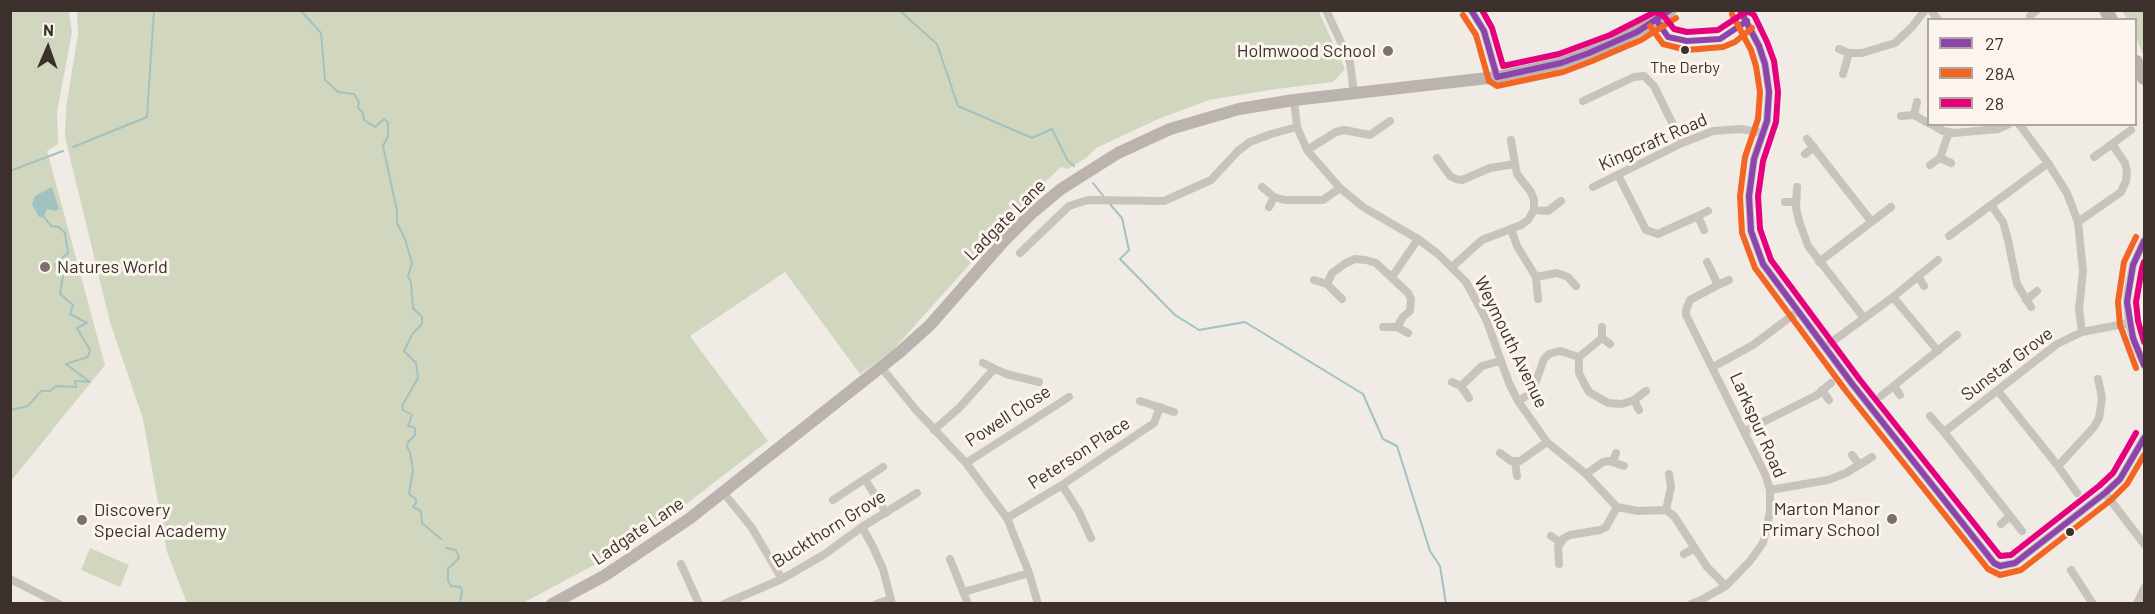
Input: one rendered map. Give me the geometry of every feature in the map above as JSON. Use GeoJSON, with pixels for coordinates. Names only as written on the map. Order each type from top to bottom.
{"type":"FeatureCollection","features":[{"type":"Feature","properties":{"kind":"main road","name":"Ladgate Lane"},"geometry":{"type":"LineString","coordinates":[[552,603],[604,576],[668,534],[723,492],[881,367],[930,325],[1003,242],[1031,214],[1061,189],[1134,144],[1170,129],[1239,108],[1497,77],[1561,63],[1637,32],[1671,10]]}},
{"type":"Feature","properties":{"kind":"main road"},"geometry":{"type":"LineString","coordinates":[[2137,64],[2145,78]]}},
{"type":"Feature","properties":{"kind":"street"},"geometry":{"type":"LineString","coordinates":[[1326,10],[1350,62],[1354,94]]}},
{"type":"Feature","properties":{"kind":"street"},"geometry":{"type":"LineString","coordinates":[[1471,10],[1484,32],[1497,77]]}},
{"type":"Feature","properties":{"kind":"street"},"geometry":{"type":"LineString","coordinates":[[1740,10],[1755,35],[1765,64],[1769,92],[1767,121],[1750,177],[1749,196],[1751,231],[1763,264],[1797,312],[1994,563],[2000,566],[2014,563],[2105,493],[2120,479],[2145,438]]}},
{"type":"Feature","properties":{"kind":"street"},"geometry":{"type":"LineString","coordinates":[[1839,49],[1848,53],[1873,51],[1894,43],[1912,27],[1925,10]]}},
{"type":"Feature","properties":{"kind":"street"},"geometry":{"type":"LineString","coordinates":[[1843,74],[1848,53]]}},
{"type":"Feature","properties":{"kind":"street"},"geometry":{"type":"LineString","coordinates":[[1583,101],[1634,77],[1644,76],[1654,86],[1682,143]]}},
{"type":"Feature","properties":{"kind":"street","name":"Weymouth Avenue"},"geometry":{"type":"LineString","coordinates":[[1294,100],[1298,127],[1307,150],[1340,188],[1363,207],[1419,238],[1452,267],[1474,295],[1486,319],[1500,361],[1518,401],[1547,442],[1586,474],[1617,507]]}},
{"type":"Feature","properties":{"kind":"street"},"geometry":{"type":"LineString","coordinates":[[1914,115],[1917,102]]}},
{"type":"Feature","properties":{"kind":"street"},"geometry":{"type":"LineString","coordinates":[[1901,117],[1914,115],[1927,122]]}},
{"type":"Feature","properties":{"kind":"street"},"geometry":{"type":"LineString","coordinates":[[1307,150],[1336,132],[1344,130],[1370,135],[1390,121]]}},
{"type":"Feature","properties":{"kind":"street"},"geometry":{"type":"LineString","coordinates":[[1934,126],[1949,132],[1998,129],[2005,126]]}},
{"type":"Feature","properties":{"kind":"street"},"geometry":{"type":"LineString","coordinates":[[2020,126],[2067,193],[2078,222],[2083,260],[2079,309],[2082,332]]}},
{"type":"Feature","properties":{"kind":"street"},"geometry":{"type":"LineString","coordinates":[[1020,253],[1069,206],[1088,200],[1164,201],[1211,180],[1238,151],[1250,142],[1298,127]]}},
{"type":"Feature","properties":{"kind":"street","name":"Kingcraft Road"},"geometry":{"type":"LineString","coordinates":[[1593,187],[1682,143],[1713,131],[1726,129],[1763,133]]}},
{"type":"Feature","properties":{"kind":"street"},"geometry":{"type":"LineString","coordinates":[[2094,158],[2131,130]]}},
{"type":"Feature","properties":{"kind":"street"},"geometry":{"type":"LineString","coordinates":[[1930,165],[1940,158],[1949,132]]}},
{"type":"Feature","properties":{"kind":"street"},"geometry":{"type":"LineString","coordinates":[[1808,139],[1871,221]]}},
{"type":"Feature","properties":{"kind":"street"},"geometry":{"type":"LineString","coordinates":[[1452,267],[1482,240],[1528,220],[1534,210],[1531,192],[1521,181],[1515,164],[1511,140]]}},
{"type":"Feature","properties":{"kind":"street"},"geometry":{"type":"LineString","coordinates":[[2078,222],[2121,192],[2126,181],[2125,163],[2112,144]]}},
{"type":"Feature","properties":{"kind":"street"},"geometry":{"type":"LineString","coordinates":[[1804,154],[1814,147]]}},
{"type":"Feature","properties":{"kind":"street"},"geometry":{"type":"LineString","coordinates":[[1437,158],[1450,176],[1462,180],[1490,168],[1515,164]]}},
{"type":"Feature","properties":{"kind":"street"},"geometry":{"type":"LineString","coordinates":[[1940,158],[1951,164]]}},
{"type":"Feature","properties":{"kind":"street"},"geometry":{"type":"LineString","coordinates":[[1949,236],[2048,163]]}},
{"type":"Feature","properties":{"kind":"street"},"geometry":{"type":"LineString","coordinates":[[1618,175],[1643,226],[1650,233],[1663,232],[1708,211]]}},
{"type":"Feature","properties":{"kind":"street"},"geometry":{"type":"LineString","coordinates":[[1262,187],[1274,197],[1285,200],[1323,200],[1340,188]]}},
{"type":"Feature","properties":{"kind":"street"},"geometry":{"type":"LineString","coordinates":[[1797,187],[1796,202],[1802,233],[1819,262],[1864,318]]}},
{"type":"Feature","properties":{"kind":"street"},"geometry":{"type":"LineString","coordinates":[[1269,207],[1274,197]]}},
{"type":"Feature","properties":{"kind":"street"},"geometry":{"type":"LineString","coordinates":[[1534,210],[1548,211],[1561,201]]}},
{"type":"Feature","properties":{"kind":"street"},"geometry":{"type":"LineString","coordinates":[[1785,202],[1796,202]]}},
{"type":"Feature","properties":{"kind":"street"},"geometry":{"type":"LineString","coordinates":[[1991,205],[2002,222],[2008,240],[2017,284],[2029,303],[2037,291]]}},
{"type":"Feature","properties":{"kind":"street"},"geometry":{"type":"LineString","coordinates":[[1819,262],[1891,207]]}},
{"type":"Feature","properties":{"kind":"street"},"geometry":{"type":"LineString","coordinates":[[1698,216],[1704,230]]}},
{"type":"Feature","properties":{"kind":"street"},"geometry":{"type":"LineString","coordinates":[[1510,229],[1517,246],[1536,277],[1538,299]]}},
{"type":"Feature","properties":{"kind":"street"},"geometry":{"type":"LineString","coordinates":[[1392,277],[1419,238]]}},
{"type":"Feature","properties":{"kind":"street"},"geometry":{"type":"LineString","coordinates":[[2145,241],[2138,251],[2130,278],[2127,302],[2129,323],[2145,365]]}},
{"type":"Feature","properties":{"kind":"street"},"geometry":{"type":"LineString","coordinates":[[1327,284],[1332,273],[1355,259],[1376,263],[1408,293],[1411,299],[1410,311],[1397,327]]}},
{"type":"Feature","properties":{"kind":"street"},"geometry":{"type":"LineString","coordinates":[[1825,347],[1893,297],[1938,260]]}},
{"type":"Feature","properties":{"kind":"street"},"geometry":{"type":"LineString","coordinates":[[1707,262],[1718,285]]}},
{"type":"Feature","properties":{"kind":"street"},"geometry":{"type":"LineString","coordinates":[[1536,277],[1557,273],[1568,277],[1576,286]]}},
{"type":"Feature","properties":{"kind":"street"},"geometry":{"type":"LineString","coordinates":[[1918,276],[1924,286]]}},
{"type":"Feature","properties":{"kind":"street"},"geometry":{"type":"LineString","coordinates":[[1314,280],[1327,284],[1342,299]]}},
{"type":"Feature","properties":{"kind":"street","name":"Larkspur Road"},"geometry":{"type":"LineString","coordinates":[[1691,603],[1726,586],[1750,561],[1763,543],[1769,521],[1770,490],[1765,474],[1686,315],[1690,300],[1729,280]]}},
{"type":"Feature","properties":{"kind":"street"},"geometry":{"type":"LineString","coordinates":[[1893,297],[1938,351]]}},
{"type":"Feature","properties":{"kind":"street"},"geometry":{"type":"LineString","coordinates":[[1713,367],[1753,345],[1797,312]]}},
{"type":"Feature","properties":{"kind":"street","name":"Sunstar Grove"},"geometry":{"type":"LineString","coordinates":[[1944,432],[2057,344],[2082,332],[2129,323]]}},
{"type":"Feature","properties":{"kind":"street"},"geometry":{"type":"LineString","coordinates":[[1383,327],[1397,327],[1408,333]]}},
{"type":"Feature","properties":{"kind":"street"},"geometry":{"type":"LineString","coordinates":[[1518,401],[1530,394],[1544,359],[1549,354],[1560,351],[1579,357],[1606,341],[1602,327]]}},
{"type":"Feature","properties":{"kind":"street"},"geometry":{"type":"LineString","coordinates":[[1881,396],[1958,336]]}},
{"type":"Feature","properties":{"kind":"street"},"geometry":{"type":"LineString","coordinates":[[1579,357],[1579,373],[1589,392],[1608,403],[1622,404],[1634,400],[1646,391]]}},
{"type":"Feature","properties":{"kind":"street"},"geometry":{"type":"LineString","coordinates":[[1461,386],[1482,366],[1500,361]]}},
{"type":"Feature","properties":{"kind":"street"},"geometry":{"type":"LineString","coordinates":[[983,363],[1006,374],[1039,382]]}},
{"type":"Feature","properties":{"kind":"street"},"geometry":{"type":"LineString","coordinates":[[881,367],[934,430],[966,463],[1007,518],[1029,573],[1038,603]]}},
{"type":"Feature","properties":{"kind":"street"},"geometry":{"type":"LineString","coordinates":[[934,430],[960,407],[994,369]]}},
{"type":"Feature","properties":{"kind":"street"},"geometry":{"type":"LineString","coordinates":[[2058,466],[2094,427],[2099,418],[2102,398],[2098,379]]}},
{"type":"Feature","properties":{"kind":"street"},"geometry":{"type":"LineString","coordinates":[[1452,382],[1461,386],[1468,398]]}},
{"type":"Feature","properties":{"kind":"street"},"geometry":{"type":"LineString","coordinates":[[1745,431],[1822,390],[1831,382]]}},
{"type":"Feature","properties":{"kind":"street"},"geometry":{"type":"LineString","coordinates":[[1894,386],[1900,395]]}},
{"type":"Feature","properties":{"kind":"street"},"geometry":{"type":"LineString","coordinates":[[1822,390],[1829,400]]}},
{"type":"Feature","properties":{"kind":"street"},"geometry":{"type":"LineString","coordinates":[[1998,391],[2077,493]]}},
{"type":"Feature","properties":{"kind":"street","name":"Powell Close"},"geometry":{"type":"LineString","coordinates":[[966,463],[1069,397]]}},
{"type":"Feature","properties":{"kind":"street"},"geometry":{"type":"LineString","coordinates":[[1140,400],[1174,412]]}},
{"type":"Feature","properties":{"kind":"street"},"geometry":{"type":"LineString","coordinates":[[1634,400],[1639,410]]}},
{"type":"Feature","properties":{"kind":"street","name":"Peterson Place"},"geometry":{"type":"LineString","coordinates":[[1007,518],[1062,485],[1154,423],[1160,408]]}},
{"type":"Feature","properties":{"kind":"street"},"geometry":{"type":"LineString","coordinates":[[1930,416],[2022,531]]}},
{"type":"Feature","properties":{"kind":"street"},"geometry":{"type":"LineString","coordinates":[[1500,453],[1515,462],[1520,461],[1547,442]]}},
{"type":"Feature","properties":{"kind":"street"},"geometry":{"type":"LineString","coordinates":[[1613,462],[1616,453]]}},
{"type":"Feature","properties":{"kind":"street"},"geometry":{"type":"LineString","coordinates":[[1852,455],[1859,464]]}},
{"type":"Feature","properties":{"kind":"street"},"geometry":{"type":"LineString","coordinates":[[1770,490],[1828,480],[1872,457]]}},
{"type":"Feature","properties":{"kind":"street"},"geometry":{"type":"LineString","coordinates":[[1515,462],[1516,476]]}},
{"type":"Feature","properties":{"kind":"street"},"geometry":{"type":"LineString","coordinates":[[1586,474],[1603,462],[1613,462],[1624,466]]}},
{"type":"Feature","properties":{"kind":"street"},"geometry":{"type":"LineString","coordinates":[[833,500],[883,467]]}},
{"type":"Feature","properties":{"kind":"street"},"geometry":{"type":"LineString","coordinates":[[1666,510],[1671,487],[1669,474]]}},
{"type":"Feature","properties":{"kind":"street"},"geometry":{"type":"LineString","coordinates":[[865,479],[886,513]]}},
{"type":"Feature","properties":{"kind":"street"},"geometry":{"type":"LineString","coordinates":[[1062,485],[1079,512],[1091,538]]}},
{"type":"Feature","properties":{"kind":"street"},"geometry":{"type":"LineString","coordinates":[[723,492],[752,528],[782,579]]}},
{"type":"Feature","properties":{"kind":"street","name":"Buckthorn Grove"},"geometry":{"type":"LineString","coordinates":[[724,603],[782,579],[825,554],[862,527],[917,493]]}},
{"type":"Feature","properties":{"kind":"street"},"geometry":{"type":"LineString","coordinates":[[2105,493],[2143,540]]}},
{"type":"Feature","properties":{"kind":"street"},"geometry":{"type":"LineString","coordinates":[[1559,564],[1560,542],[1570,535],[1606,527],[1617,507],[1638,511],[1666,510],[1679,523],[1707,567],[1726,586]]}},
{"type":"Feature","properties":{"kind":"street"},"geometry":{"type":"LineString","coordinates":[[2001,524],[2010,516]]}},
{"type":"Feature","properties":{"kind":"street"},"geometry":{"type":"LineString","coordinates":[[862,527],[883,569],[892,601],[876,603]]}},
{"type":"Feature","properties":{"kind":"street"},"geometry":{"type":"LineString","coordinates":[[1551,536],[1560,542]]}},
{"type":"Feature","properties":{"kind":"street"},"geometry":{"type":"LineString","coordinates":[[1684,554],[1695,548]]}},
{"type":"Feature","properties":{"kind":"street"},"geometry":{"type":"LineString","coordinates":[[950,559],[968,603]]}},
{"type":"Feature","properties":{"kind":"street"},"geometry":{"type":"LineString","coordinates":[[681,564],[699,603]]}},
{"type":"Feature","properties":{"kind":"street"},"geometry":{"type":"LineString","coordinates":[[2071,570],[2093,603]]}},
{"type":"Feature","properties":{"kind":"street"},"geometry":{"type":"LineString","coordinates":[[964,592],[1029,573]]}},
{"type":"Feature","properties":{"kind":"street"},"geometry":{"type":"LineString","coordinates":[[10,579],[59,603]]}},
{"type":"Feature","properties":{"kind":"street"},"geometry":{"type":"LineString","coordinates":[[2137,603],[2145,588]]}},
{"type":"Feature","properties":{"kind":"green space"},"geometry":{"type":"Polygon","coordinates":[[[1318,10],[1345,69],[1333,82],[1209,100],[1158,119],[1096,148],[1086,158],[1068,169],[1061,167],[1036,190],[893,350],[860,374],[785,272],[690,336],[768,441],[672,515],[609,557],[523,603],[187,603],[167,552],[143,419],[110,322],[65,137],[66,108],[78,34],[77,11],[1318,10]]]}},
{"type":"Feature","properties":{"kind":"green space","name":"Natures World"},"geometry":{"type":"Polygon","coordinates":[[[11,11],[69,11],[72,32],[57,112],[58,144],[47,151],[105,365],[11,481],[11,11]]]}},
{"type":"Feature","properties":{"kind":"green space"},"geometry":{"type":"Polygon","coordinates":[[[2122,11],[2144,11],[2144,57],[2137,40],[2137,18],[2126,18],[2122,11]]]}},
{"type":"Feature","properties":{"kind":"green space"},"geometry":{"type":"Polygon","coordinates":[[[90,548],[129,565],[120,587],[81,570],[90,548]]]}},
{"type":"Feature","properties":{"kind":"water"},"geometry":{"type":"Polygon","coordinates":[[[52,187],[59,209],[54,211],[47,209],[44,217],[39,217],[32,204],[35,196],[52,187]]]}},
{"type":"Feature","properties":{"kind":"waterway"},"geometry":{"type":"LineString","coordinates":[[73,147],[147,117],[154,10]]}},
{"type":"Feature","properties":{"kind":"waterway"},"geometry":{"type":"LineString","coordinates":[[300,10],[321,33],[325,80],[338,92],[354,94],[364,120],[375,127],[384,119],[388,122],[388,136],[383,146],[397,211],[397,223],[405,239],[412,263],[408,276],[411,282],[413,308],[422,317],[422,324],[413,333],[404,351],[416,363],[418,378],[402,406],[403,410],[412,415],[408,426],[415,429],[415,435],[408,442],[407,447],[413,470],[409,494],[416,499],[413,507],[421,511],[422,523],[441,539]]}},
{"type":"Feature","properties":{"kind":"waterway"},"geometry":{"type":"LineString","coordinates":[[899,10],[937,44],[958,106],[1032,138],[1052,129],[1068,161],[1074,166]]}},
{"type":"Feature","properties":{"kind":"waterway"},"geometry":{"type":"LineString","coordinates":[[10,171],[63,151]]}},
{"type":"Feature","properties":{"kind":"waterway"},"geometry":{"type":"LineString","coordinates":[[1093,183],[1105,198]]}},
{"type":"Feature","properties":{"kind":"waterway"},"geometry":{"type":"LineString","coordinates":[[1109,203],[1122,218],[1129,250],[1120,259],[1175,315],[1199,330],[1245,322],[1363,394],[1383,439],[1397,446],[1430,551],[1440,566],[1446,604]]}},
{"type":"Feature","properties":{"kind":"waterway"},"geometry":{"type":"LineString","coordinates":[[10,410],[28,406],[41,391],[50,391],[56,386],[76,387],[75,381],[90,382],[66,364],[88,357],[90,350],[77,328],[87,323],[70,314],[73,305],[60,294],[63,276],[56,270],[55,264],[68,253],[65,233],[59,227],[51,226],[44,217]]}},
{"type":"Feature","properties":{"kind":"waterway"},"geometry":{"type":"LineString","coordinates":[[446,548],[456,550],[459,558],[448,569],[448,581],[451,586],[460,587],[462,590],[460,604]]}},
{"type":"Feature","properties":{"kind":"transit line","name":"27"},"geometry":{"type":"LineString","coordinates":[[1471,10],[1484,31],[1497,77],[1561,63],[1589,53],[1637,32],[1670,10]]}},
{"type":"Feature","properties":{"kind":"transit line","name":"28"},"geometry":{"type":"LineString","coordinates":[[1482,10],[1492,28],[1503,66],[1559,54],[1610,35],[1655,12],[1663,15],[1674,29],[1687,32],[1718,30],[1744,13],[1749,12],[1754,15],[1774,61],[1778,92],[1776,122],[1763,161],[1758,196],[1760,229],[1771,260],[1860,380],[2000,556],[2011,555],[2099,486],[2113,473],[2136,433]]}},
{"type":"Feature","properties":{"kind":"transit line","name":"27"},"geometry":{"type":"LineString","coordinates":[[1740,10],[1759,46],[1765,64],[1769,92],[1767,121],[1754,159],[1749,196],[1751,231],[1763,264],[1853,385],[1994,563],[2000,566],[2015,563],[2105,493],[2120,479],[2144,438]]}},
{"type":"Feature","properties":{"kind":"transit line","name":"28A"},"geometry":{"type":"LineString","coordinates":[[1732,14],[1751,50],[1760,92],[1758,119],[1745,157],[1740,196],[1742,233],[1755,268],[1846,391],[1988,569],[2000,575],[2021,570],[2111,500],[2127,484],[2144,455]]}},
{"type":"Feature","properties":{"kind":"transit line","name":"28A"},"geometry":{"type":"LineString","coordinates":[[1463,15],[1476,35],[1489,81],[1497,86],[1563,72],[1592,61],[1641,40],[1676,18]]}},
{"type":"Feature","properties":{"kind":"transit line","name":"27"},"geometry":{"type":"LineString","coordinates":[[1657,21],[1668,37],[1687,41],[1720,39],[1747,21]]}},
{"type":"Feature","properties":{"kind":"transit line","name":"28A"},"geometry":{"type":"LineString","coordinates":[[1650,26],[1663,44],[1687,50],[1723,47],[1735,42],[1752,28]]}},
{"type":"Feature","properties":{"kind":"transit line","name":"28A"},"geometry":{"type":"LineString","coordinates":[[2136,237],[2124,262],[2118,302],[2120,325],[2136,368]]}},
{"type":"Feature","properties":{"kind":"transit line","name":"27"},"geometry":{"type":"LineString","coordinates":[[2144,241],[2133,265],[2127,302],[2133,338],[2144,365]]}},
{"type":"Feature","properties":{"kind":"transit line","name":"28"},"geometry":{"type":"LineString","coordinates":[[2144,262],[2136,302],[2144,342]]}},
{"type":"Feature","properties":{"kind":"place","name":"The Derby"},"geometry":{"type":"Point","coordinates":[1685,50]}},
{"type":"Feature","properties":{"kind":"place","name":"Holmwood School"},"geometry":{"type":"Point","coordinates":[1388,51]}},
{"type":"Feature","properties":{"kind":"place","name":"Natures World"},"geometry":{"type":"Point","coordinates":[45,267]}},
{"type":"Feature","properties":{"kind":"place","name":"Marton Manor Primary School"},"geometry":{"type":"Point","coordinates":[1892,519]}},
{"type":"Feature","properties":{"kind":"place","name":"Discovery Special Academy"},"geometry":{"type":"Point","coordinates":[82,520]}}]}
